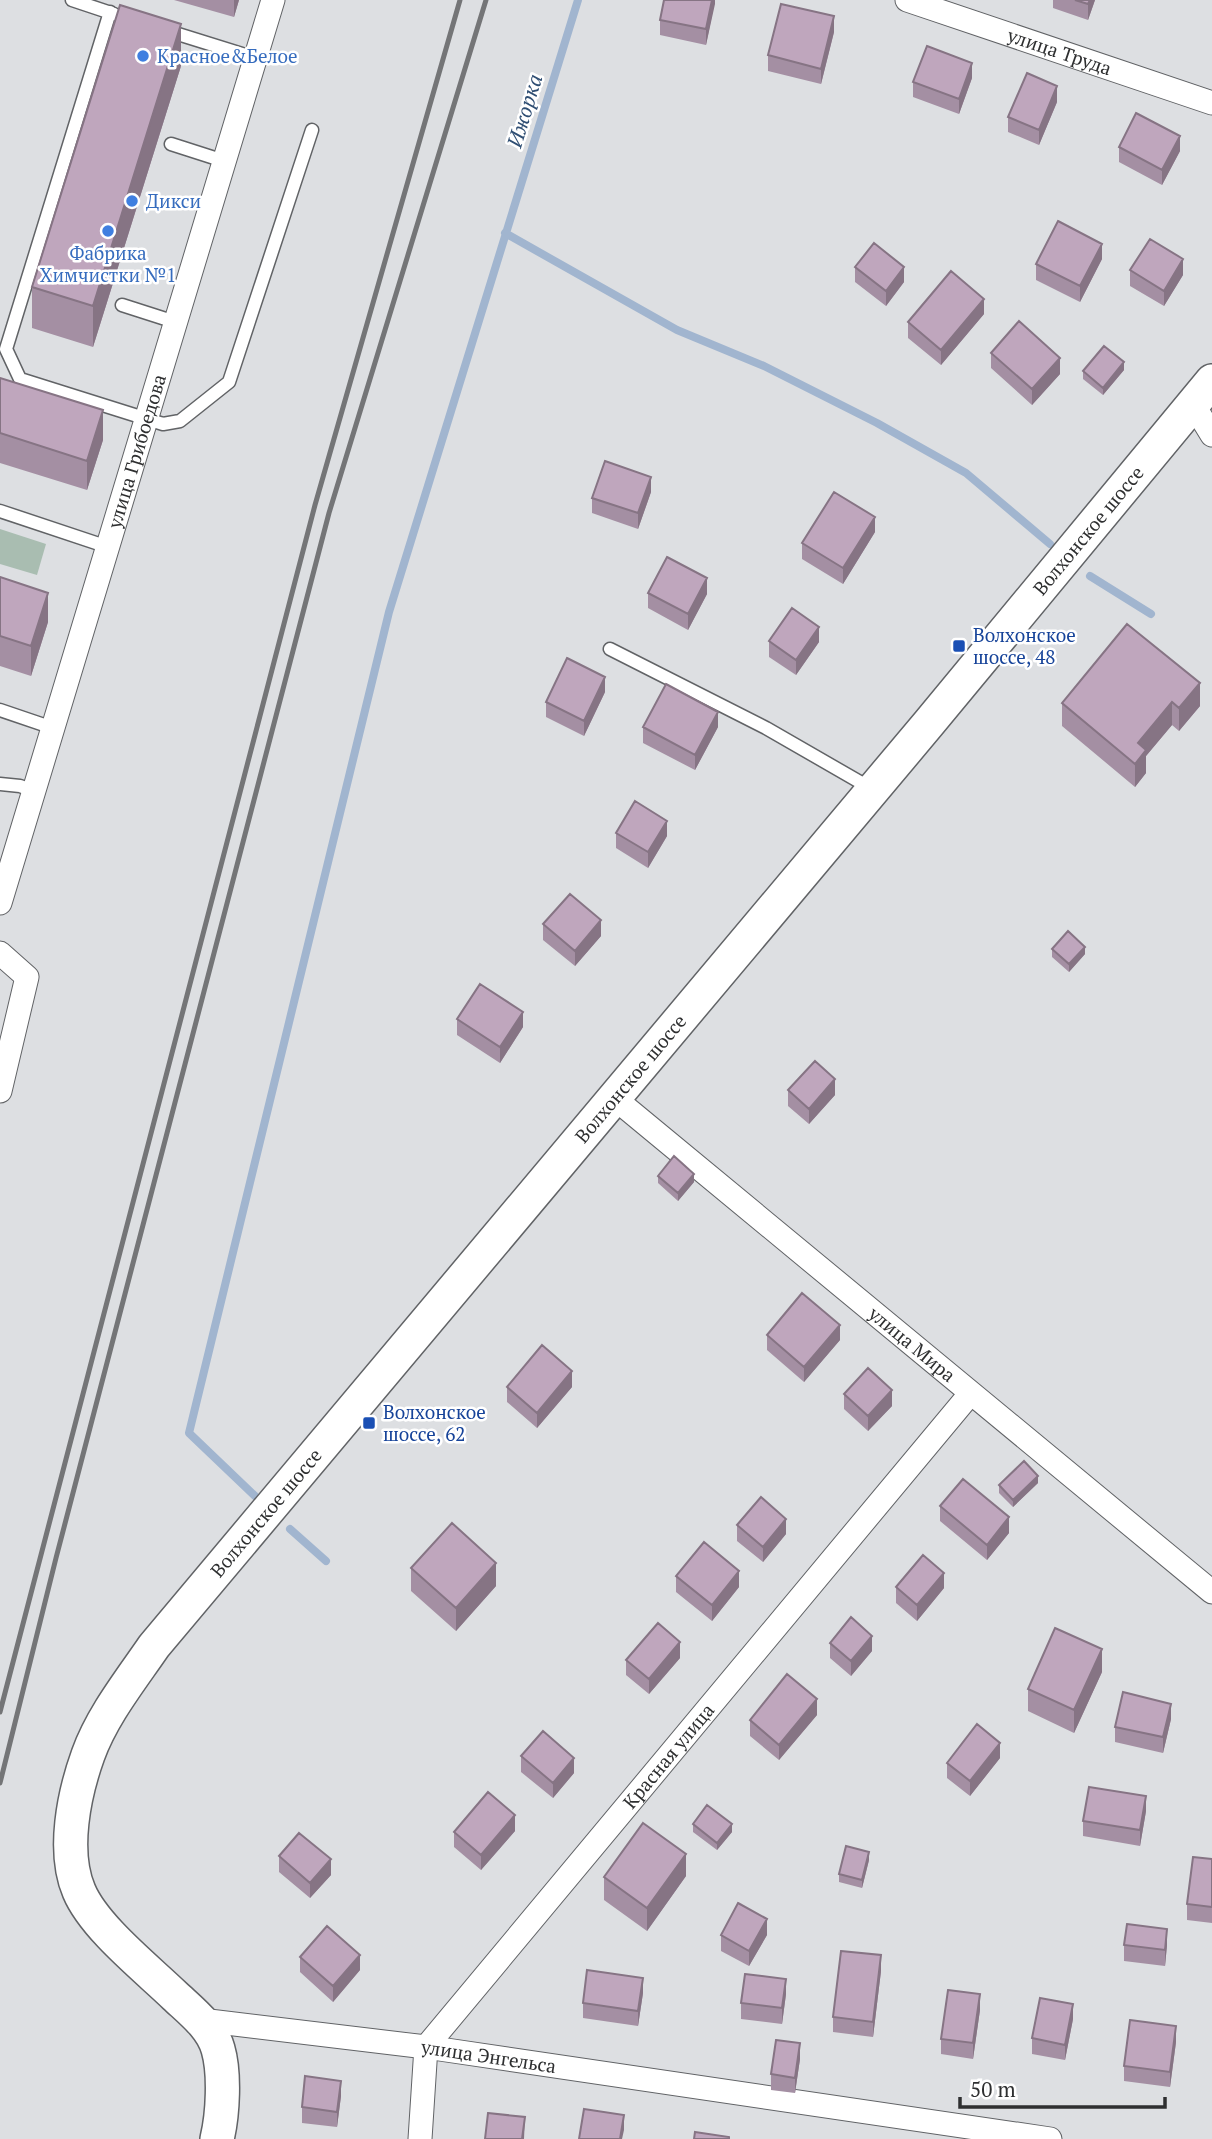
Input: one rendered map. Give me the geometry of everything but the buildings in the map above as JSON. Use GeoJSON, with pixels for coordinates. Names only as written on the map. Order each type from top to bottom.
{"type":"FeatureCollection","features":[{"type":"Feature","properties":{"kind":"street","name":"улица Грибоедова"},"geometry":{"type":"LineString","coordinates":[[0,901],[273,0]]}},
{"type":"Feature","properties":{"kind":"street","name":"улица Труда"},"geometry":{"type":"LineString","coordinates":[[908,0],[1212,103]]}},
{"type":"Feature","properties":{"kind":"street"},"geometry":{"type":"LineString","coordinates":[[1202,393],[1212,435]]}},
{"type":"Feature","properties":{"kind":"street","name":"Волхонское шоссе"},"geometry":{"type":"LineString","coordinates":[[201,2020],[95,1917],[78,1890],[70,1831],[76,1794],[89,1753],[107,1716],[154,1646],[1202,393]]}},
{"type":"Feature","properties":{"kind":"street"},"geometry":{"type":"LineString","coordinates":[[0,953],[27,977],[0,1091]]}},
{"type":"Feature","properties":{"kind":"street","name":"улица Мира"},"geometry":{"type":"LineString","coordinates":[[613,1097],[1212,1592]]}},
{"type":"Feature","properties":{"kind":"street","name":"Красная улица"},"geometry":{"type":"LineString","coordinates":[[426,2047],[970,1394]]}},
{"type":"Feature","properties":{"kind":"street"},"geometry":{"type":"LineString","coordinates":[[201,2020],[218,2048],[222,2087],[217,2139]]}},
{"type":"Feature","properties":{"kind":"street","name":"улица Энгельса"},"geometry":{"type":"LineString","coordinates":[[201,2020],[426,2047],[1050,2139]]}},
{"type":"Feature","properties":{"kind":"street"},"geometry":{"type":"LineString","coordinates":[[420,2139],[426,2047]]}},
{"type":"Feature","properties":{"kind":"lane"},"geometry":{"type":"LineString","coordinates":[[72,0],[123,16]]}},
{"type":"Feature","properties":{"kind":"lane"},"geometry":{"type":"LineString","coordinates":[[110,12],[6,349],[20,379],[163,424],[180,421],[229,382],[312,130]]}},
{"type":"Feature","properties":{"kind":"lane"},"geometry":{"type":"LineString","coordinates":[[149,25],[255,58]]}},
{"type":"Feature","properties":{"kind":"lane"},"geometry":{"type":"LineString","coordinates":[[171,144],[224,161]]}},
{"type":"Feature","properties":{"kind":"lane"},"geometry":{"type":"LineString","coordinates":[[122,305],[175,322]]}},
{"type":"Feature","properties":{"kind":"lane"},"geometry":{"type":"LineString","coordinates":[[0,511],[108,547]]}},
{"type":"Feature","properties":{"kind":"lane"},"geometry":{"type":"LineString","coordinates":[[610,649],[766,728],[873,789]]}},
{"type":"Feature","properties":{"kind":"lane"},"geometry":{"type":"LineString","coordinates":[[0,710],[53,728]]}},
{"type":"Feature","properties":{"kind":"lane"},"geometry":{"type":"LineString","coordinates":[[0,784],[34,791]]}},
{"type":"Feature","properties":{"kind":"green space"},"geometry":{"type":"Polygon","coordinates":[[[0,529],[46,544],[37,575],[0,564],[0,529]]]}},
{"type":"Feature","properties":{"kind":"waterway","name":"Ижорка"},"geometry":{"type":"LineString","coordinates":[[255,1496],[189,1433],[389,612],[578,0]]}},
{"type":"Feature","properties":{"kind":"waterway"},"geometry":{"type":"LineString","coordinates":[[505,233],[677,330],[764,366],[877,423],[966,473],[1050,544]]}},
{"type":"Feature","properties":{"kind":"waterway"},"geometry":{"type":"LineString","coordinates":[[1090,576],[1151,614]]}},
{"type":"Feature","properties":{"kind":"waterway"},"geometry":{"type":"LineString","coordinates":[[290,1529],[326,1561]]}},
{"type":"Feature","properties":{"kind":"railway"},"geometry":{"type":"LineString","coordinates":[[0,1712],[315,505],[460,0]]}},
{"type":"Feature","properties":{"kind":"railway"},"geometry":{"type":"LineString","coordinates":[[0,1783],[56,1558],[329,513],[486,0]]}},
{"type":"Feature","properties":{"kind":"place","name":"Красное&Белое"},"geometry":{"type":"Point","coordinates":[143,56]}},
{"type":"Feature","properties":{"kind":"place","name":"Дикси"},"geometry":{"type":"Point","coordinates":[132,201]}},
{"type":"Feature","properties":{"kind":"place","name":"Фабрика Химчистки №1"},"geometry":{"type":"Point","coordinates":[108,231]}},
{"type":"Feature","properties":{"kind":"place","name":"Волхонское шоссе, 48"},"geometry":{"type":"Point","coordinates":[959,646]}},
{"type":"Feature","properties":{"kind":"place","name":"Волхонское шоссе, 62"},"geometry":{"type":"Point","coordinates":[369,1423]}}]}
